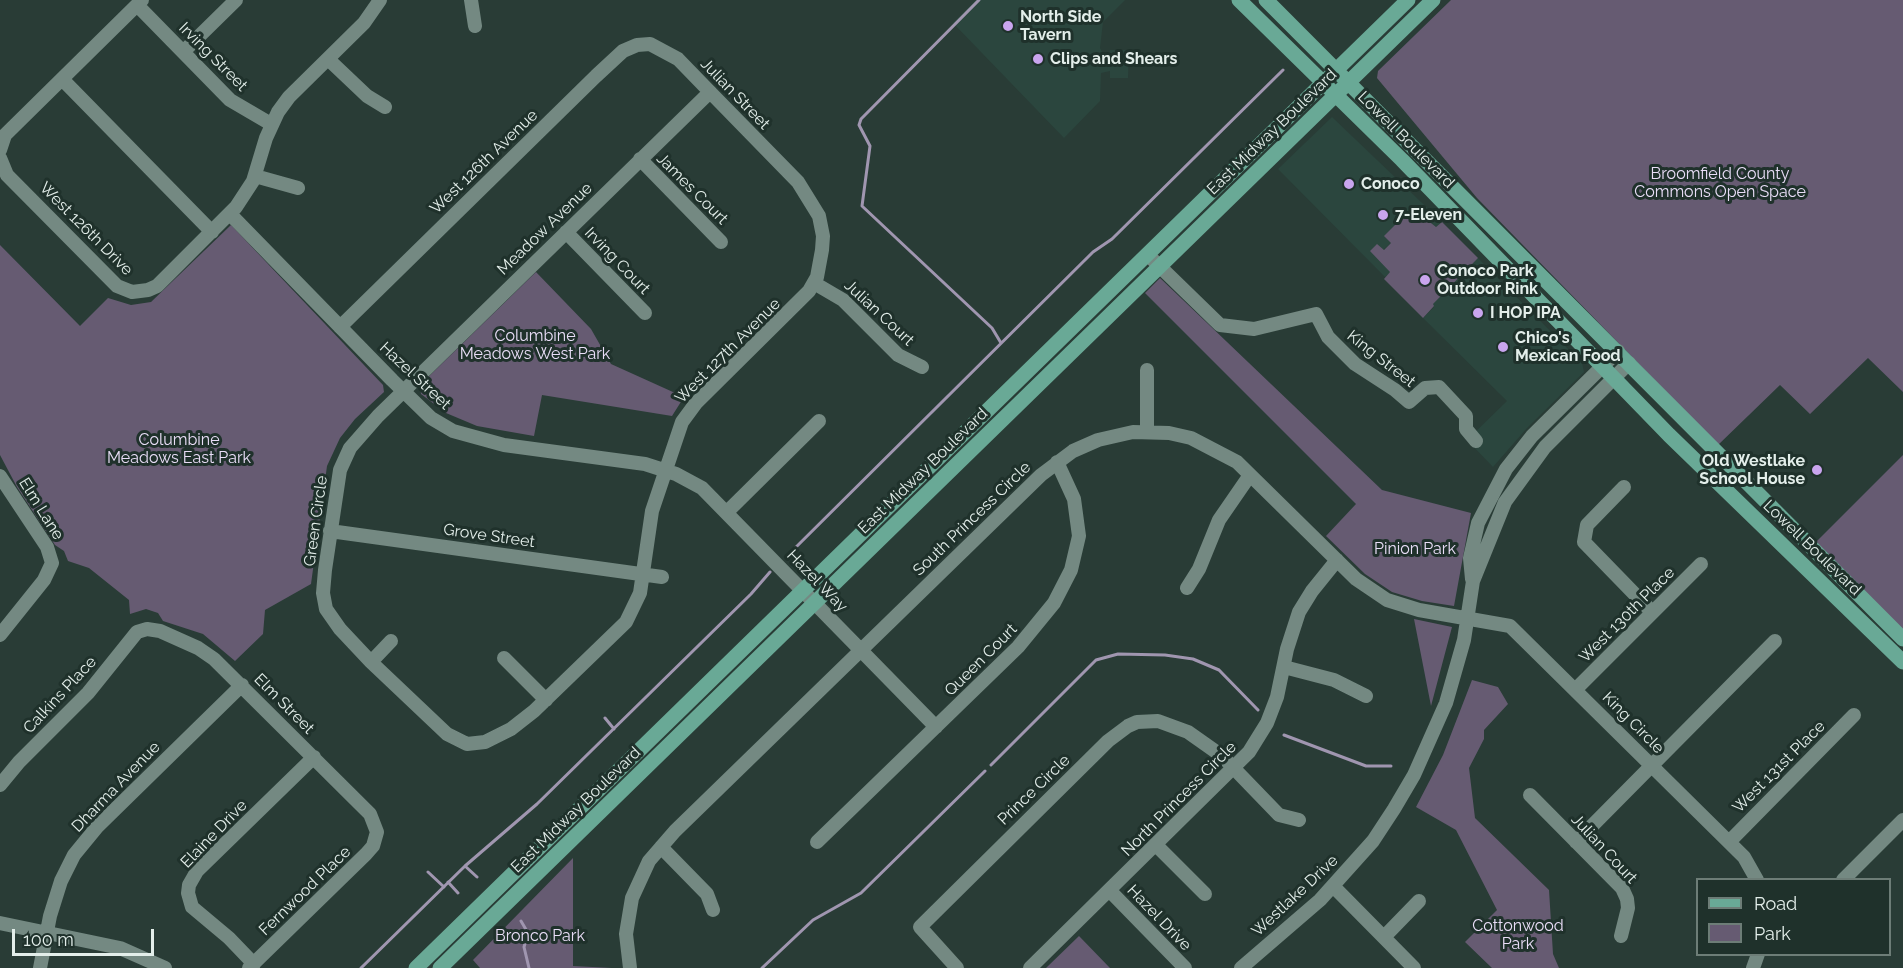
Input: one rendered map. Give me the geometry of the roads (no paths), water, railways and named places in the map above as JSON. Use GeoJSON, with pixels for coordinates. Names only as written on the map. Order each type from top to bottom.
{"type":"FeatureCollection","features":[{"type":"Feature","properties":{"kind":"main road","name":"Lowell Boulevard"},"geometry":{"type":"LineString","coordinates":[[1239,0],[1670,435],[1903,662]]}},
{"type":"Feature","properties":{"kind":"main road","name":"Lowell Boulevard"},"geometry":{"type":"LineString","coordinates":[[1266,0],[1903,639]]}},
{"type":"Feature","properties":{"kind":"main road","name":"East Midway Boulevard"},"geometry":{"type":"LineString","coordinates":[[416,968],[1408,0]]}},
{"type":"Feature","properties":{"kind":"main road","name":"East Midway Boulevard"},"geometry":{"type":"LineString","coordinates":[[440,968],[1433,0]]}},
{"type":"Feature","properties":{"kind":"main road"},"geometry":{"type":"LineString","coordinates":[[1532,294],[1537,290],[1546,293],[1590,323]]}},
{"type":"Feature","properties":{"kind":"main road"},"geometry":{"type":"LineString","coordinates":[[1883,642],[1903,656]]}},
{"type":"Feature","properties":{"kind":"street"},"geometry":{"type":"LineString","coordinates":[[183,52],[236,0]]}},
{"type":"Feature","properties":{"kind":"street","name":"West 126th Drive"},"geometry":{"type":"LineString","coordinates":[[0,158],[7,175],[124,290],[141,292],[157,286],[230,214],[246,195],[255,176],[272,124],[289,97],[364,23],[380,0]]}},
{"type":"Feature","properties":{"kind":"street"},"geometry":{"type":"LineString","coordinates":[[471,0],[475,26]]}},
{"type":"Feature","properties":{"kind":"street"},"geometry":{"type":"LineString","coordinates":[[0,150],[5,135],[140,3]]}},
{"type":"Feature","properties":{"kind":"street","name":"Irving Street"},"geometry":{"type":"LineString","coordinates":[[140,3],[183,52],[230,100],[272,124]]}},
{"type":"Feature","properties":{"kind":"street","name":"West 126th Avenue"},"geometry":{"type":"LineString","coordinates":[[340,327],[617,56],[637,45],[650,44],[662,48]]}},
{"type":"Feature","properties":{"kind":"street","name":"Julian Street"},"geometry":{"type":"LineString","coordinates":[[662,48],[678,59],[782,166]]}},
{"type":"Feature","properties":{"kind":"street"},"geometry":{"type":"LineString","coordinates":[[328,59],[367,96],[385,107]]}},
{"type":"Feature","properties":{"kind":"street"},"geometry":{"type":"LineString","coordinates":[[62,79],[212,232]]}},
{"type":"Feature","properties":{"kind":"street","name":"Meadow Avenue"},"geometry":{"type":"LineString","coordinates":[[403,391],[710,92]]}},
{"type":"Feature","properties":{"kind":"street","name":"James Court"},"geometry":{"type":"LineString","coordinates":[[640,159],[721,242]]}},
{"type":"Feature","properties":{"kind":"street","name":"West 127th Avenue"},"geometry":{"type":"LineString","coordinates":[[467,744],[493,739],[546,700],[626,622],[640,593],[652,511],[687,413],[783,318],[814,283],[822,250],[822,228],[805,190],[782,166]]}},
{"type":"Feature","properties":{"kind":"street"},"geometry":{"type":"LineString","coordinates":[[255,176],[298,188]]}},
{"type":"Feature","properties":{"kind":"street","name":"Hazel Street"},"geometry":{"type":"LineString","coordinates":[[230,214],[403,391],[431,418],[453,431],[474,439],[645,464],[665,470]]}},
{"type":"Feature","properties":{"kind":"street","name":"Irving Court"},"geometry":{"type":"LineString","coordinates":[[566,232],[645,314]]}},
{"type":"Feature","properties":{"kind":"street","name":"King Street"},"geometry":{"type":"LineString","coordinates":[[1148,255],[1220,325],[1254,329],[1316,314],[1328,338],[1356,364],[1409,402],[1425,388],[1439,387],[1466,416],[1466,429],[1476,441]]}},
{"type":"Feature","properties":{"kind":"street","name":"Julian Court"},"geometry":{"type":"LineString","coordinates":[[814,283],[843,300],[898,355],[922,367]]}},
{"type":"Feature","properties":{"kind":"street","name":"Westlake Drive"},"geometry":{"type":"LineString","coordinates":[[1473,581],[1470,558],[1478,522],[1506,468],[1532,436],[1618,351]]}},
{"type":"Feature","properties":{"kind":"street","name":"Westlake Drive"},"geometry":{"type":"LineString","coordinates":[[1252,965],[1333,886],[1373,841],[1414,775],[1446,703],[1467,618],[1473,581],[1494,524],[1514,486],[1545,447],[1629,363]]}},
{"type":"Feature","properties":{"kind":"street"},"geometry":{"type":"LineString","coordinates":[[1147,370],[1147,432]]}},
{"type":"Feature","properties":{"kind":"street","name":"Green Circle"},"geometry":{"type":"LineString","coordinates":[[403,391],[350,448],[340,470],[323,593],[326,609],[340,629],[371,662],[447,734],[467,744]]}},
{"type":"Feature","properties":{"kind":"street"},"geometry":{"type":"LineString","coordinates":[[727,512],[819,422]]}},
{"type":"Feature","properties":{"kind":"street","name":"South Princess Circle"},"geometry":{"type":"LineString","coordinates":[[630,968],[626,934],[632,898],[644,870],[661,847],[861,650],[1057,462],[1098,440],[1117,435],[1147,432],[1191,438],[1207,444],[1237,462],[1337,561],[1374,592],[1399,605],[1467,618]]}},
{"type":"Feature","properties":{"kind":"street","name":"Queen Court"},"geometry":{"type":"LineString","coordinates":[[817,842],[1038,626],[1065,585],[1078,536],[1074,499],[1057,462]]}},
{"type":"Feature","properties":{"kind":"street","name":"Hazel Way"},"geometry":{"type":"LineString","coordinates":[[665,470],[702,488],[804,590],[936,728]]}},
{"type":"Feature","properties":{"kind":"street"},"geometry":{"type":"LineString","coordinates":[[1187,588],[1199,569],[1219,520],[1250,475]]}},
{"type":"Feature","properties":{"kind":"street","name":"Elm Lane"},"geometry":{"type":"LineString","coordinates":[[0,476],[47,547],[52,562],[44,580],[0,635]]}},
{"type":"Feature","properties":{"kind":"street"},"geometry":{"type":"LineString","coordinates":[[1624,487],[1587,525],[1584,542],[1652,612]]}},
{"type":"Feature","properties":{"kind":"street","name":"Grove Street"},"geometry":{"type":"LineString","coordinates":[[330,531],[643,574]]}},
{"type":"Feature","properties":{"kind":"street","name":"North Princess Circle"},"geometry":{"type":"LineString","coordinates":[[1030,968],[1249,752],[1267,723],[1278,697],[1299,612],[1312,591],[1337,561]]}},
{"type":"Feature","properties":{"kind":"street","name":"West 130th Place"},"geometry":{"type":"LineString","coordinates":[[1576,689],[1701,564]]}},
{"type":"Feature","properties":{"kind":"street"},"geometry":{"type":"LineString","coordinates":[[643,574],[662,577]]}},
{"type":"Feature","properties":{"kind":"street","name":"King Circle"},"geometry":{"type":"LineString","coordinates":[[1467,618],[1510,626],[1729,842],[1752,867],[1757,878]]}},
{"type":"Feature","properties":{"kind":"street","name":"Elm Street"},"geometry":{"type":"LineString","coordinates":[[143,625],[198,648],[220,664],[370,814],[383,832]]}},
{"type":"Feature","properties":{"kind":"street","name":"Calkins Place"},"geometry":{"type":"LineString","coordinates":[[0,785],[19,762],[88,693],[143,625]]}},
{"type":"Feature","properties":{"kind":"street"},"geometry":{"type":"LineString","coordinates":[[371,662],[391,641]]}},
{"type":"Feature","properties":{"kind":"street"},"geometry":{"type":"LineString","coordinates":[[1576,842],[1775,641]]}},
{"type":"Feature","properties":{"kind":"street"},"geometry":{"type":"LineString","coordinates":[[504,658],[546,700]]}},
{"type":"Feature","properties":{"kind":"street"},"geometry":{"type":"LineString","coordinates":[[1284,667],[1334,680],[1366,696]]}},
{"type":"Feature","properties":{"kind":"street","name":"Dharma Avenue"},"geometry":{"type":"LineString","coordinates":[[40,968],[46,934],[61,881],[74,855],[97,827],[242,685]]}},
{"type":"Feature","properties":{"kind":"street","name":"West 131st Place"},"geometry":{"type":"LineString","coordinates":[[1729,842],[1854,716]]}},
{"type":"Feature","properties":{"kind":"street","name":"Prince Circle"},"geometry":{"type":"LineString","coordinates":[[957,968],[920,927],[1118,732],[1137,722],[1158,721],[1169,724],[1204,741],[1234,768]]}},
{"type":"Feature","properties":{"kind":"street","name":"Elaine Drive"},"geometry":{"type":"LineString","coordinates":[[251,966],[229,938],[202,918],[182,898],[197,871],[314,757]]}},
{"type":"Feature","properties":{"kind":"street"},"geometry":{"type":"LineString","coordinates":[[1234,768],[1280,815],[1299,820]]}},
{"type":"Feature","properties":{"kind":"street","name":"Julian Court"},"geometry":{"type":"LineString","coordinates":[[1530,795],[1626,894],[1628,908],[1621,936]]}},
{"type":"Feature","properties":{"kind":"street"},"geometry":{"type":"LineString","coordinates":[[1844,878],[1903,820]]}},
{"type":"Feature","properties":{"kind":"street","name":"Fernwood Place"},"geometry":{"type":"LineString","coordinates":[[251,966],[366,854],[383,832]]}},
{"type":"Feature","properties":{"kind":"street"},"geometry":{"type":"LineString","coordinates":[[1156,845],[1205,894]]}},
{"type":"Feature","properties":{"kind":"street"},"geometry":{"type":"LineString","coordinates":[[661,847],[707,894],[713,910]]}},
{"type":"Feature","properties":{"kind":"street"},"geometry":{"type":"LineString","coordinates":[[1333,886],[1414,968]]}},
{"type":"Feature","properties":{"kind":"street","name":"Hazel Drive"},"geometry":{"type":"LineString","coordinates":[[1110,891],[1185,968]]}},
{"type":"Feature","properties":{"kind":"street"},"geometry":{"type":"LineString","coordinates":[[1384,937],[1419,901]]}},
{"type":"Feature","properties":{"kind":"street"},"geometry":{"type":"LineString","coordinates":[[0,923],[120,948],[165,968]]}},
{"type":"Feature","properties":{"kind":"waterway"},"geometry":{"type":"LineString","coordinates":[[979,0],[861,119],[859,125],[870,146],[862,206],[992,328],[1001,343]]}},
{"type":"Feature","properties":{"kind":"waterway"},"geometry":{"type":"LineString","coordinates":[[787,556],[1093,252],[1112,239],[1283,70]]}},
{"type":"Feature","properties":{"kind":"waterway"},"geometry":{"type":"LineString","coordinates":[[361,968],[465,866],[537,804],[751,594],[770,572]]}},
{"type":"Feature","properties":{"kind":"waterway"},"geometry":{"type":"LineString","coordinates":[[991,765],[1096,660],[1118,654],[1165,655],[1193,659],[1219,670],[1258,710]]}},
{"type":"Feature","properties":{"kind":"waterway"},"geometry":{"type":"LineString","coordinates":[[605,718],[614,729]]}},
{"type":"Feature","properties":{"kind":"waterway"},"geometry":{"type":"LineString","coordinates":[[1284,735],[1366,766],[1391,766]]}},
{"type":"Feature","properties":{"kind":"waterway"},"geometry":{"type":"LineString","coordinates":[[762,968],[813,920],[861,893],[985,771]]}},
{"type":"Feature","properties":{"kind":"waterway"},"geometry":{"type":"LineString","coordinates":[[465,866],[477,877]]}},
{"type":"Feature","properties":{"kind":"waterway"},"geometry":{"type":"LineString","coordinates":[[428,872],[444,887]]}},
{"type":"Feature","properties":{"kind":"waterway"},"geometry":{"type":"LineString","coordinates":[[448,882],[458,893]]}},
{"type":"Feature","properties":{"kind":"waterway"},"geometry":{"type":"LineString","coordinates":[[521,921],[528,933],[524,947],[529,968]]}},
{"type":"Feature","properties":{"kind":"place","name":"North Side Tavern"},"geometry":{"type":"Point","coordinates":[1008,26]}},
{"type":"Feature","properties":{"kind":"place","name":"Clips and Shears"},"geometry":{"type":"Point","coordinates":[1038,59]}},
{"type":"Feature","properties":{"kind":"place","name":"Conoco"},"geometry":{"type":"Point","coordinates":[1349,184]}},
{"type":"Feature","properties":{"kind":"place","name":"7-Eleven"},"geometry":{"type":"Point","coordinates":[1383,215]}},
{"type":"Feature","properties":{"kind":"place","name":"Conoco Park Outdoor Rink"},"geometry":{"type":"Point","coordinates":[1425,280]}},
{"type":"Feature","properties":{"kind":"place","name":"I HOP IPA"},"geometry":{"type":"Point","coordinates":[1478,313]}},
{"type":"Feature","properties":{"kind":"place","name":"Chico's Mexican Food"},"geometry":{"type":"Point","coordinates":[1503,347]}},
{"type":"Feature","properties":{"kind":"place","name":"Old Westlake School House"},"geometry":{"type":"Point","coordinates":[1817,470]}},
{"type":"Feature","properties":{"kind":"park label","name":"Broomfield County Commons Open Space"},"geometry":{"type":"Point","coordinates":[1720,183]}},
{"type":"Feature","properties":{"kind":"park label","name":"Columbine Meadows West Park"},"geometry":{"type":"Point","coordinates":[535,345]}},
{"type":"Feature","properties":{"kind":"park label","name":"Columbine Meadows East Park"},"geometry":{"type":"Point","coordinates":[179,449]}},
{"type":"Feature","properties":{"kind":"park label","name":"Pinion Park"},"geometry":{"type":"Point","coordinates":[1415,549]}},
{"type":"Feature","properties":{"kind":"park label","name":"Cottonwood Park"},"geometry":{"type":"Point","coordinates":[1518,935]}},
{"type":"Feature","properties":{"kind":"park label","name":"Bronco Park"},"geometry":{"type":"Point","coordinates":[540,936]}}]}
